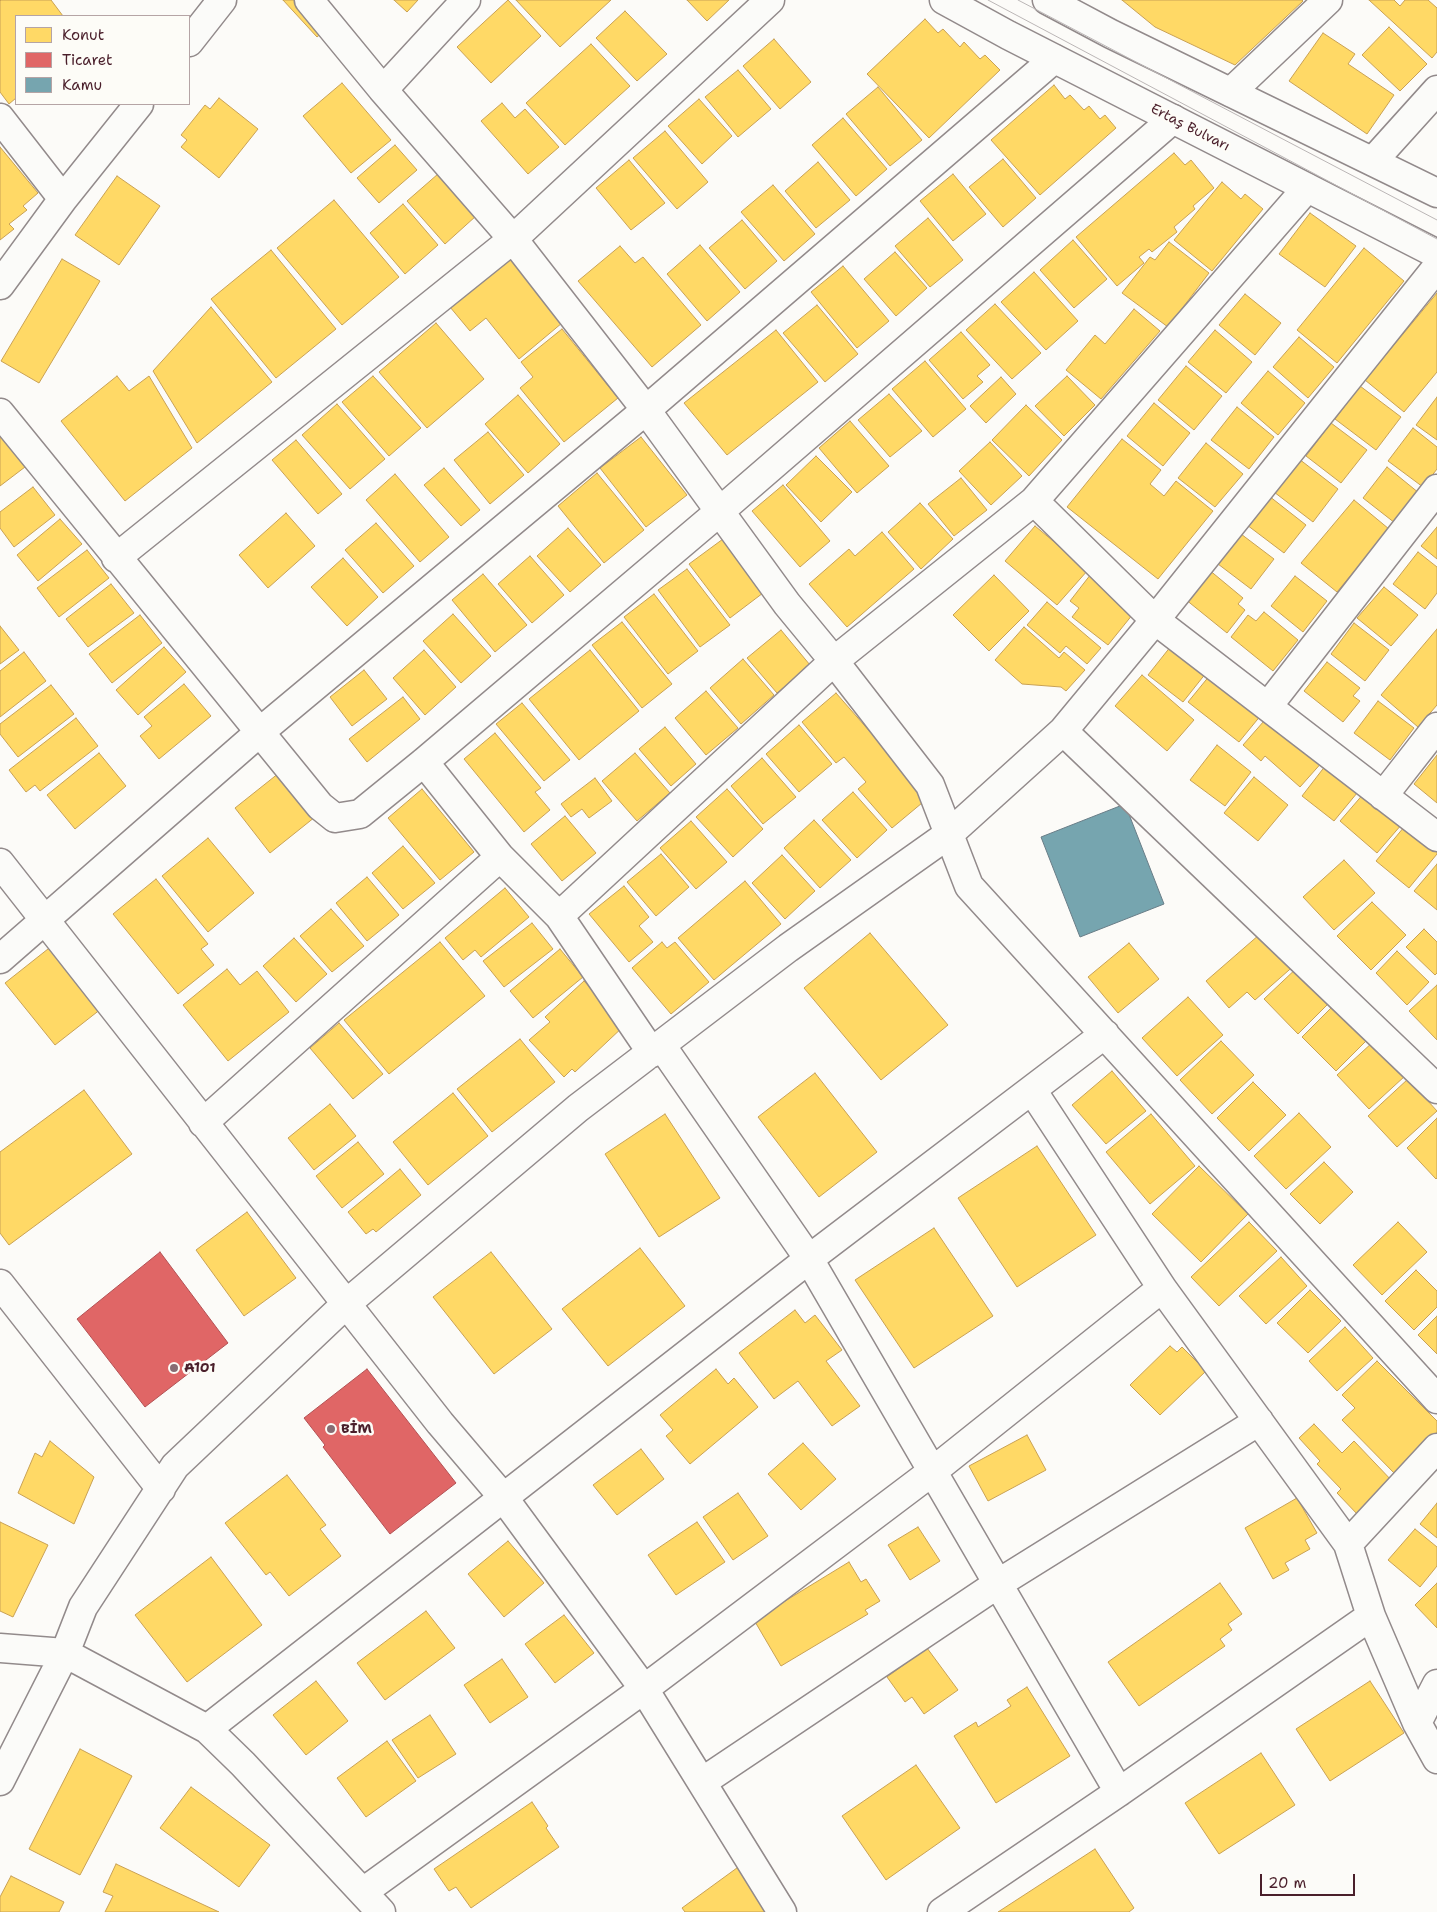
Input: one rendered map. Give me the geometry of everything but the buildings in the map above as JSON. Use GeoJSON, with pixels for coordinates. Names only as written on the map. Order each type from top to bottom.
{"type":"FeatureCollection","features":[{"type":"Feature","properties":{"kind":"street"},"geometry":{"type":"LineString","coordinates":[[190,41],[222,0]]}},
{"type":"Feature","properties":{"kind":"street"},"geometry":{"type":"LineString","coordinates":[[310,0],[383,90],[513,238],[646,410],[718,512],[787,604],[834,661],[930,786],[969,886],[1437,1399]]}},
{"type":"Feature","properties":{"kind":"street"},"geometry":{"type":"LineString","coordinates":[[383,90],[466,0]]}},
{"type":"Feature","properties":{"kind":"street"},"geometry":{"type":"LineString","coordinates":[[116,558],[513,238],[770,0]]}},
{"type":"Feature","properties":{"kind":"street","name":"Ertaş Bulvarı"},"geometry":{"type":"LineString","coordinates":[[944,0],[1437,254]]}},
{"type":"Feature","properties":{"kind":"street"},"geometry":{"type":"LineString","coordinates":[[1231,92],[1328,0]]}},
{"type":"Feature","properties":{"kind":"street"},"geometry":{"type":"LineString","coordinates":[[1058,2],[1111,34],[1437,193]]}},
{"type":"Feature","properties":{"kind":"street"},"geometry":{"type":"LineString","coordinates":[[0,959],[260,732],[646,410],[1054,58]]}},
{"type":"Feature","properties":{"kind":"street"},"geometry":{"type":"LineString","coordinates":[[1373,161],[1437,90]]}},
{"type":"Feature","properties":{"kind":"street"},"geometry":{"type":"LineString","coordinates":[[0,285],[63,199],[138,105]]}},
{"type":"Feature","properties":{"kind":"street"},"geometry":{"type":"LineString","coordinates":[[0,118],[63,199]]}},
{"type":"Feature","properties":{"kind":"street"},"geometry":{"type":"LineString","coordinates":[[0,413],[116,558],[320,806],[335,818],[360,814],[424,762],[718,512],[1173,119]]}},
{"type":"Feature","properties":{"kind":"street"},"geometry":{"type":"LineString","coordinates":[[559,916],[834,661],[1034,501],[1307,188]]}},
{"type":"Feature","properties":{"kind":"street"},"geometry":{"type":"LineString","coordinates":[[0,1781],[65,1653],[82,1607],[175,1466],[346,1304],[578,1108],[788,948],[949,834],[1063,731],[1155,620],[1437,267]]}},
{"type":"Feature","properties":{"kind":"street"},"geometry":{"type":"LineString","coordinates":[[1268,706],[1437,489]]}},
{"type":"Feature","properties":{"kind":"street"},"geometry":{"type":"LineString","coordinates":[[1034,501],[1155,620],[1437,838]]}},
{"type":"Feature","properties":{"kind":"street"},"geometry":{"type":"LineString","coordinates":[[1383,796],[1437,727]]}},
{"type":"Feature","properties":{"kind":"street"},"geometry":{"type":"LineString","coordinates":[[1063,731],[1437,1089]]}},
{"type":"Feature","properties":{"kind":"street"},"geometry":{"type":"LineString","coordinates":[[424,762],[500,858],[559,916],[809,1259],[934,1471],[1118,1792]]}},
{"type":"Feature","properties":{"kind":"street"},"geometry":{"type":"LineString","coordinates":[[203,1122],[500,858]]}},
{"type":"Feature","properties":{"kind":"street"},"geometry":{"type":"LineString","coordinates":[[0,863],[440,1423],[503,1497],[644,1689],[782,1912]]}},
{"type":"Feature","properties":{"kind":"street"},"geometry":{"type":"LineString","coordinates":[[206,1729],[809,1259],[1105,1034]]}},
{"type":"Feature","properties":{"kind":"street"},"geometry":{"type":"LineString","coordinates":[[1032,1090],[1162,1288],[1348,1544],[1371,1616],[1417,1723],[1437,1759]]}},
{"type":"Feature","properties":{"kind":"street"},"geometry":{"type":"LineString","coordinates":[[0,1284],[161,1489]]}},
{"type":"Feature","properties":{"kind":"street"},"geometry":{"type":"LineString","coordinates":[[362,1892],[644,1689],[934,1471],[1162,1288]]}},
{"type":"Feature","properties":{"kind":"street"},"geometry":{"type":"LineString","coordinates":[[702,1782],[999,1584],[1258,1421]]}},
{"type":"Feature","properties":{"kind":"street"},"geometry":{"type":"LineString","coordinates":[[1348,1544],[1437,1448]]}},
{"type":"Feature","properties":{"kind":"street"},"geometry":{"type":"LineString","coordinates":[[942,1912],[1371,1616]]}},
{"type":"Feature","properties":{"kind":"street"},"geometry":{"type":"LineString","coordinates":[[0,1648],[65,1653],[206,1729],[243,1764],[381,1912]]}},
{"type":"Feature","properties":{"kind":"street"},"geometry":{"type":"LineString","coordinates":[[1417,1723],[1437,1684]]}},
{"type":"Feature","properties":{"kind":"tram line"},"geometry":{"type":"LineString","coordinates":[[988,0],[1437,239]]}},
{"type":"Feature","properties":{"kind":"tram line"},"geometry":{"type":"LineString","coordinates":[[1018,0],[1437,220]]}},
{"type":"Feature","properties":{"kind":"place","name":"A101"},"geometry":{"type":"Point","coordinates":[174,1368]}},
{"type":"Feature","properties":{"kind":"place","name":"BİM"},"geometry":{"type":"Point","coordinates":[331,1429]}}]}
